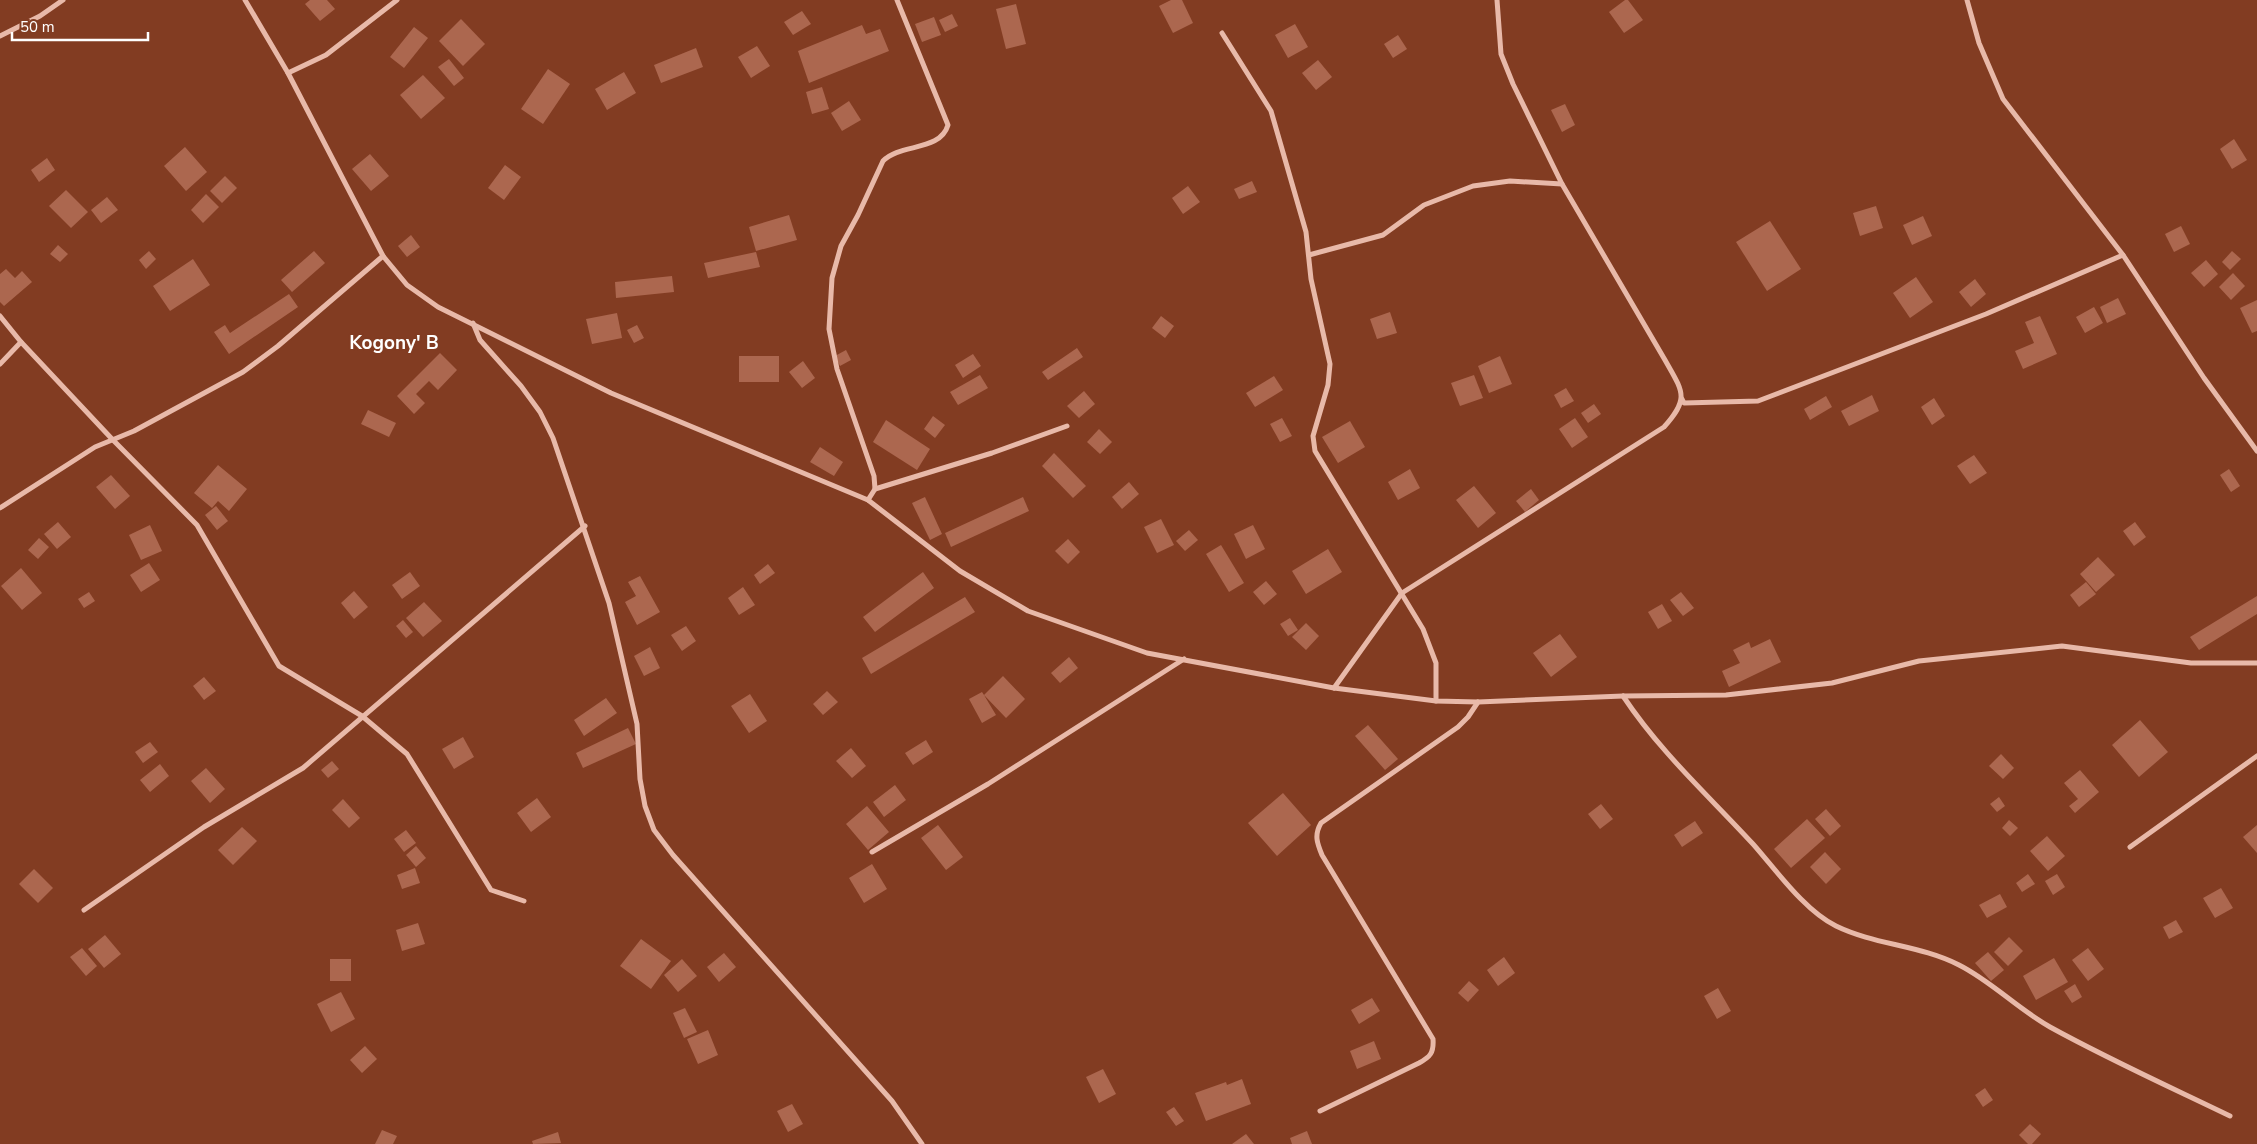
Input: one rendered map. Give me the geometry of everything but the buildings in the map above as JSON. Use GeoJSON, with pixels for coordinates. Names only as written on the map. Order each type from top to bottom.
{"type":"FeatureCollection","features":[{"type":"Feature","properties":{"kind":"street"},"geometry":{"type":"LineString","coordinates":[[0,36],[40,16],[63,0]]}},
{"type":"Feature","properties":{"kind":"street"},"geometry":{"type":"LineString","coordinates":[[244,0],[288,73],[383,256],[407,285],[438,307],[611,393],[868,500],[960,571],[1028,611],[1146,653],[1334,688],[1436,701],[1478,702],[1623,696],[1726,695],[1832,683],[1919,661],[2062,646],[2191,663],[2257,663]]}},
{"type":"Feature","properties":{"kind":"street"},"geometry":{"type":"LineString","coordinates":[[288,73],[326,55],[397,0]]}},
{"type":"Feature","properties":{"kind":"street"},"geometry":{"type":"LineString","coordinates":[[868,500],[875,488],[868,456],[836,361],[829,328],[832,278],[841,246],[858,216],[883,161],[888,155],[938,140],[945,134],[948,125],[897,0]]}},
{"type":"Feature","properties":{"kind":"street"},"geometry":{"type":"LineString","coordinates":[[1334,688],[1402,593],[1664,427],[1678,411],[1682,399],[1679,384],[1562,184],[1513,84],[1501,54],[1497,0]]}},
{"type":"Feature","properties":{"kind":"street"},"geometry":{"type":"LineString","coordinates":[[1967,0],[1979,43],[2003,99],[2123,255],[2204,378],[2257,451]]}},
{"type":"Feature","properties":{"kind":"street"},"geometry":{"type":"LineString","coordinates":[[1222,33],[1271,111],[1306,232],[1311,279],[1330,364],[1328,385],[1313,436],[1316,451],[1423,630],[1436,663],[1436,701]]}},
{"type":"Feature","properties":{"kind":"street"},"geometry":{"type":"LineString","coordinates":[[1309,255],[1383,235],[1424,205],[1474,186],[1510,181],[1562,184]]}},
{"type":"Feature","properties":{"kind":"street"},"geometry":{"type":"LineString","coordinates":[[1682,399],[1684,403],[1758,401],[1986,314],[2123,255]]}},
{"type":"Feature","properties":{"kind":"street"},"geometry":{"type":"LineString","coordinates":[[0,508],[77,457],[112,439],[134,431],[243,372],[278,346],[383,256]]}},
{"type":"Feature","properties":{"kind":"street"},"geometry":{"type":"LineString","coordinates":[[0,316],[21,342],[112,439],[198,524],[279,666],[362,716],[407,754],[491,890],[524,901]]}},
{"type":"Feature","properties":{"kind":"street"},"geometry":{"type":"LineString","coordinates":[[473,323],[480,340],[521,386],[540,412],[553,438],[585,526],[609,603],[637,724],[640,779],[645,806],[654,830],[673,855],[892,1101],[922,1144]]}},
{"type":"Feature","properties":{"kind":"street"},"geometry":{"type":"LineString","coordinates":[[0,364],[21,342]]}},
{"type":"Feature","properties":{"kind":"street"},"geometry":{"type":"LineString","coordinates":[[875,488],[992,453],[1067,426]]}},
{"type":"Feature","properties":{"kind":"street"},"geometry":{"type":"LineString","coordinates":[[84,910],[204,827],[303,768],[585,526]]}},
{"type":"Feature","properties":{"kind":"street"},"geometry":{"type":"LineString","coordinates":[[872,852],[988,784],[1184,659]]}},
{"type":"Feature","properties":{"kind":"street"},"geometry":{"type":"LineString","coordinates":[[1623,696],[1644,727],[1677,767],[1751,842],[1810,908],[1834,926],[1862,937],[1904,945],[1935,954],[1960,965],[2048,1026],[2230,1116]]}},
{"type":"Feature","properties":{"kind":"street"},"geometry":{"type":"LineString","coordinates":[[1320,1111],[1419,1064],[1430,1057],[1434,1049],[1433,1039],[1322,855],[1316,842],[1316,832],[1321,823],[1458,726],[1468,717],[1478,702]]}},
{"type":"Feature","properties":{"kind":"street"},"geometry":{"type":"LineString","coordinates":[[2130,846],[2257,756]]}},
{"type":"Feature","properties":{"kind":"district","name":"Kogony' B"},"geometry":{"type":"Point","coordinates":[394,342]}}]}
